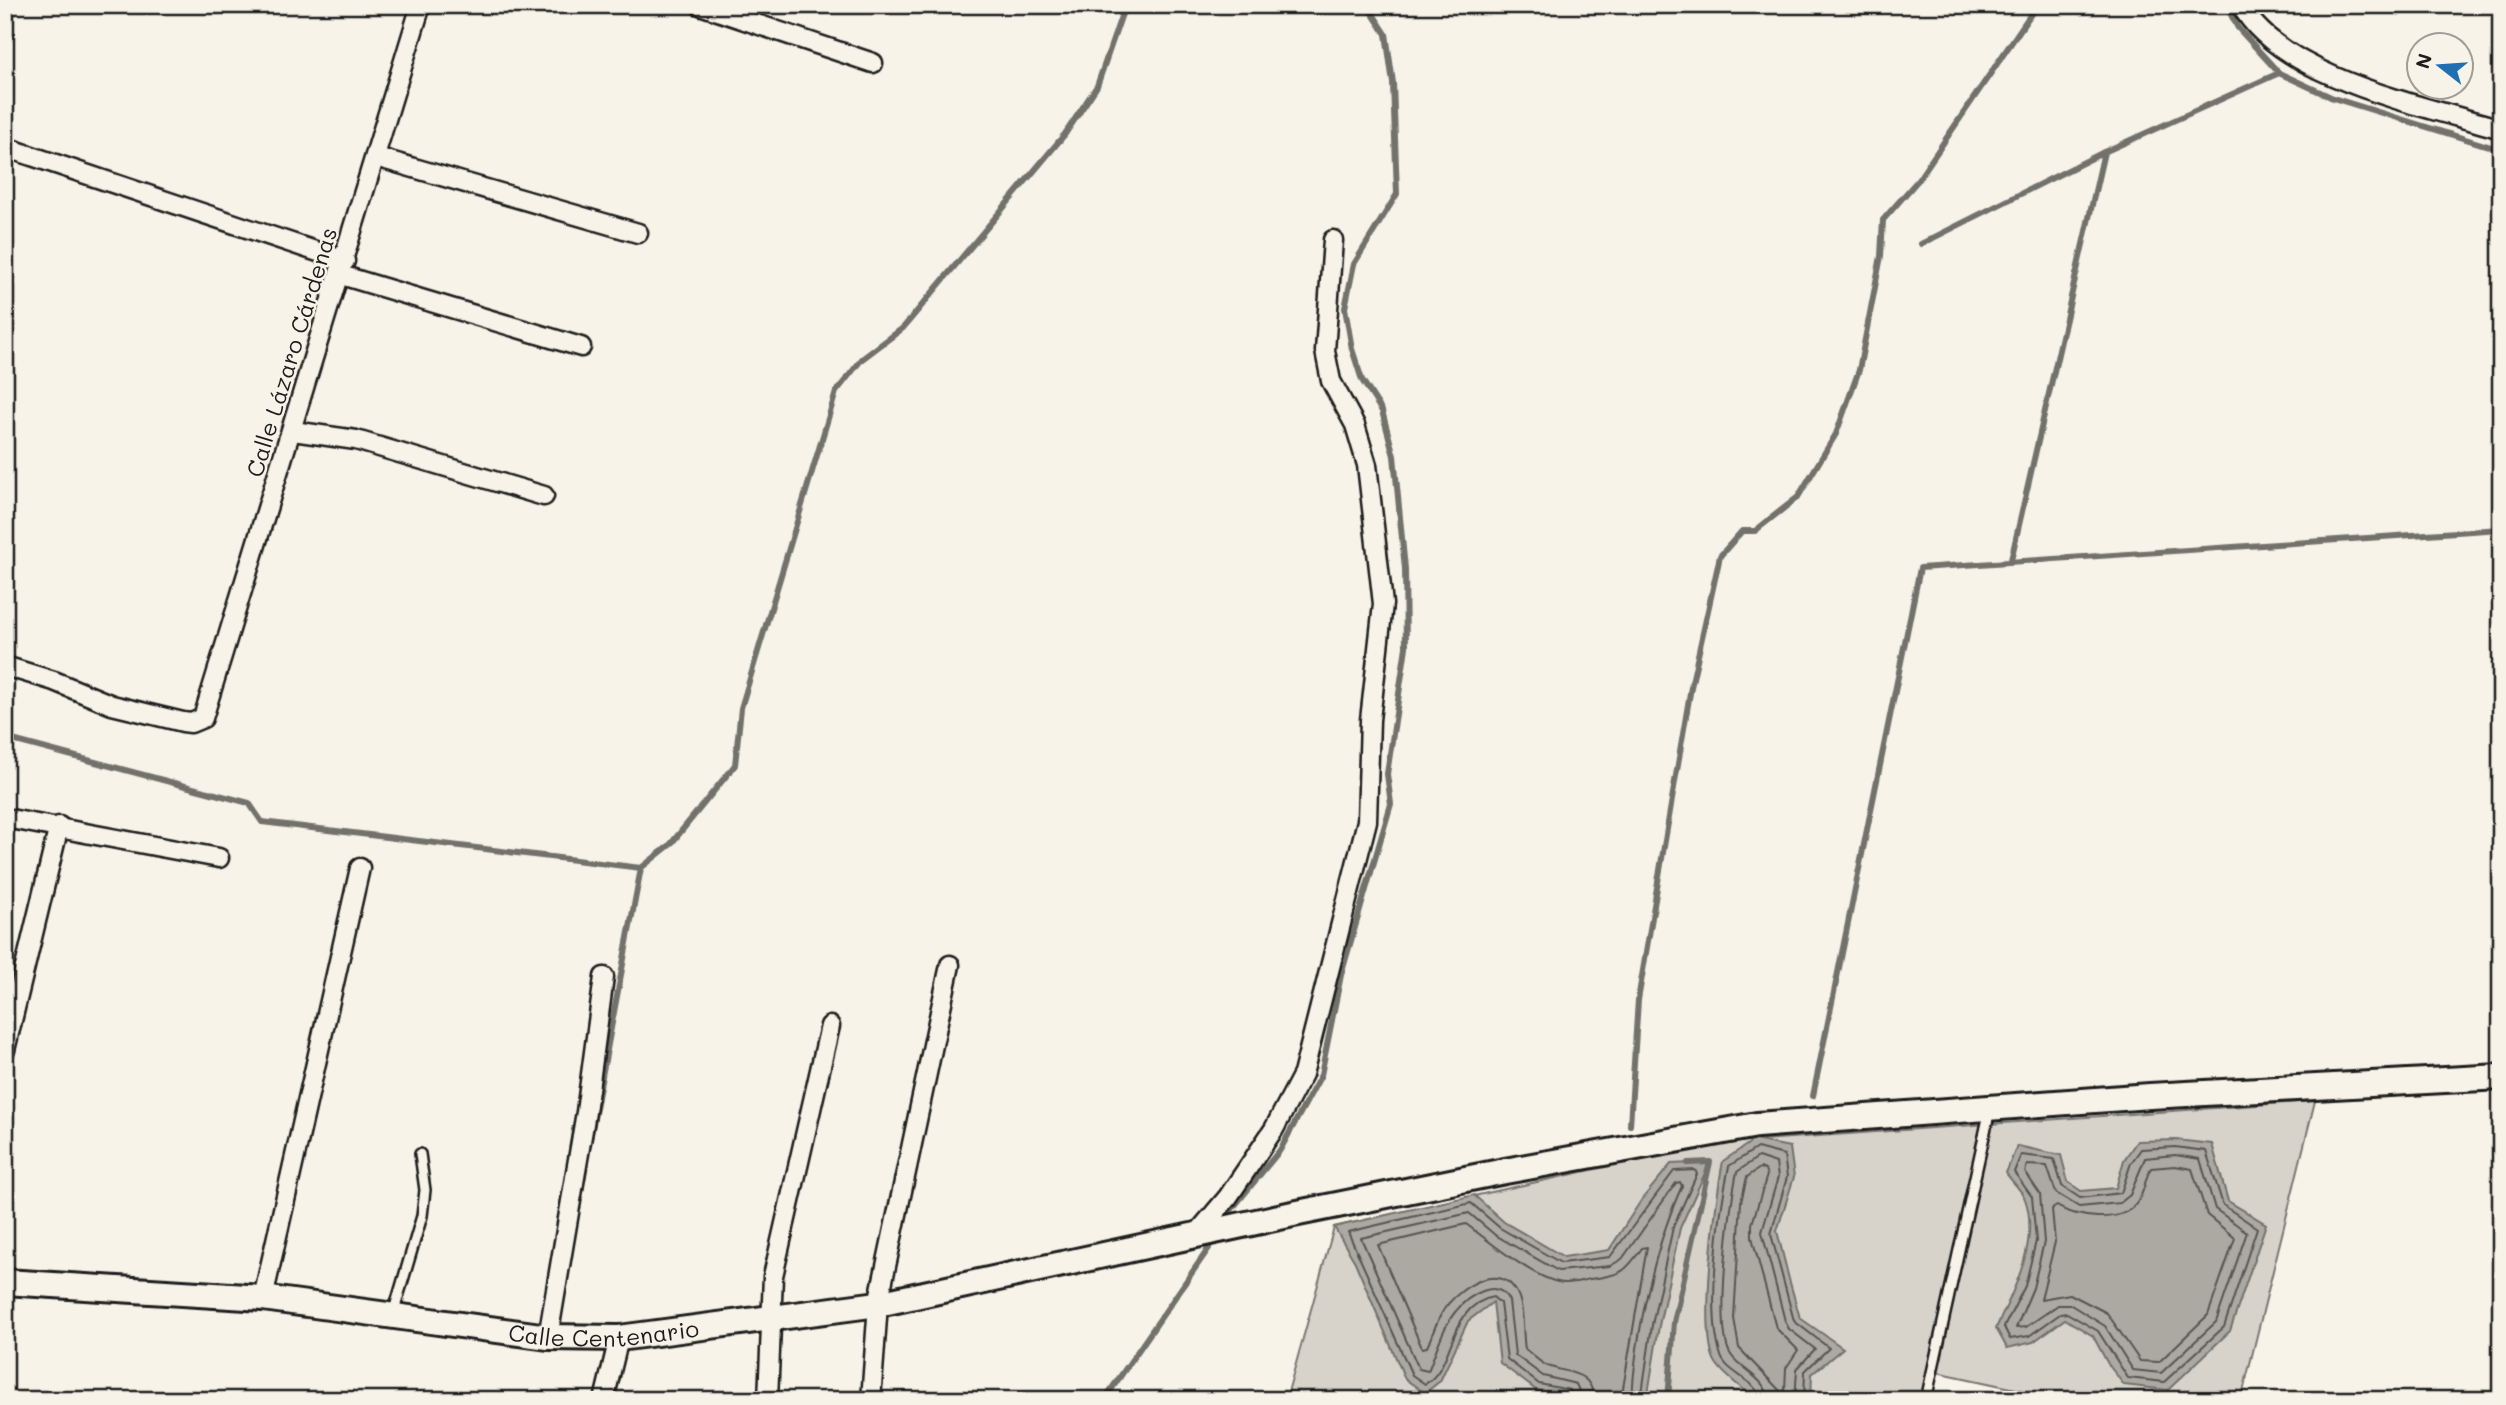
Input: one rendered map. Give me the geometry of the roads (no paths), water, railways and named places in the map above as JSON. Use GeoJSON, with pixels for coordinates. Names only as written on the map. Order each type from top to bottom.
{"type":"FeatureCollection","features":[{"type":"Feature","properties":{"kind":"street","name":"Calle Lázaro Cárdenas"},"geometry":{"type":"LineString","coordinates":[[5,666],[54,681],[124,709],[191,723],[203,718],[343,268],[421,5]]}},
{"type":"Feature","properties":{"kind":"street"},"geometry":{"type":"LineString","coordinates":[[700,5],[873,63]]}},
{"type":"Feature","properties":{"kind":"street"},"geometry":{"type":"LineString","coordinates":[[2241,5],[2265,37],[2294,58],[2343,80],[2501,129]]}},
{"type":"Feature","properties":{"kind":"street"},"geometry":{"type":"LineString","coordinates":[[5,148],[343,268],[581,347]]}},
{"type":"Feature","properties":{"kind":"street"},"geometry":{"type":"LineString","coordinates":[[376,158],[638,233]]}},
{"type":"Feature","properties":{"kind":"street"},"geometry":{"type":"LineString","coordinates":[[1195,1236],[1228,1198],[1274,1129],[1303,1074],[1367,821],[1370,720],[1383,604],[1367,464],[1355,425],[1331,381],[1326,358],[1326,314],[1333,240]]}},
{"type":"Feature","properties":{"kind":"street"},"geometry":{"type":"LineString","coordinates":[[293,431],[356,440],[544,496]]}},
{"type":"Feature","properties":{"kind":"street"},"geometry":{"type":"LineString","coordinates":[[5,818],[219,858]]}},
{"type":"Feature","properties":{"kind":"street"},"geometry":{"type":"LineString","coordinates":[[5,1050],[59,826]]}},
{"type":"Feature","properties":{"kind":"street"},"geometry":{"type":"LineString","coordinates":[[263,1298],[360,869]]}},
{"type":"Feature","properties":{"kind":"street"},"geometry":{"type":"LineString","coordinates":[[871,1400],[878,1304],[950,965]]}},
{"type":"Feature","properties":{"kind":"street"},"geometry":{"type":"LineString","coordinates":[[548,1337],[586,1112],[604,977]]}},
{"type":"Feature","properties":{"kind":"street"},"geometry":{"type":"LineString","coordinates":[[768,1400],[773,1276],[830,1026]]}},
{"type":"Feature","properties":{"kind":"street","name":"Calle Centenario"},"geometry":{"type":"LineString","coordinates":[[5,1282],[263,1298],[548,1337],[619,1338],[878,1304],[1346,1203],[1688,1136],[1758,1125],[2501,1077]]}},
{"type":"Feature","properties":{"kind":"street"},"geometry":{"type":"LineString","coordinates":[[604,1400],[619,1338]]}},
{"type":"Feature","properties":{"kind":"lane"},"geometry":{"type":"LineString","coordinates":[[1926,1400],[1990,1108]]}},
{"type":"Feature","properties":{"kind":"lane"},"geometry":{"type":"LineString","coordinates":[[392,1315],[422,1216],[425,1190],[420,1154]]}},
{"type":"Feature","properties":{"kind":"water"},"geometry":{"type":"Polygon","coordinates":[[[1754,1140],[1790,1147],[1794,1177],[1777,1231],[1789,1279],[1800,1318],[1843,1348],[1812,1374],[1811,1400],[1756,1400],[1720,1368],[1711,1348],[1708,1296],[1716,1204],[1723,1161],[1754,1140]]]}},
{"type":"Feature","properties":{"kind":"water"},"geometry":{"type":"Polygon","coordinates":[[[2176,1140],[2212,1144],[2228,1201],[2266,1224],[2230,1331],[2168,1390],[2124,1385],[2108,1364],[2093,1336],[2065,1319],[2033,1342],[2007,1348],[1996,1328],[2017,1283],[2029,1232],[2025,1199],[2006,1173],[2017,1146],[2061,1155],[2068,1182],[2081,1191],[2116,1188],[2124,1160],[2137,1141],[2176,1140]]]}},
{"type":"Feature","properties":{"kind":"water"},"geometry":{"type":"Polygon","coordinates":[[[1710,1162],[1680,1228],[1659,1326],[1647,1400],[1580,1400],[1536,1390],[1500,1363],[1493,1302],[1468,1321],[1440,1381],[1425,1393],[1405,1379],[1355,1262],[1334,1227],[1474,1195],[1504,1222],[1564,1257],[1609,1250],[1642,1199],[1671,1164],[1710,1162]]]}},
{"type":"Feature","properties":{"kind":"waterway"},"geometry":{"type":"LineString","coordinates":[[590,1140],[641,868],[670,845],[735,765],[741,708],[836,392],[862,359],[903,328],[1065,134],[1097,86],[1125,5]]}},
{"type":"Feature","properties":{"kind":"waterway"},"geometry":{"type":"LineString","coordinates":[[1232,1209],[1280,1150],[1321,1075],[1341,975],[1391,804],[1387,774],[1406,647],[1405,569],[1394,456],[1382,411],[1362,380],[1352,349],[1345,308],[1354,264],[1397,194],[1393,83],[1386,34],[1367,5]]}},
{"type":"Feature","properties":{"kind":"waterway"},"geometry":{"type":"LineString","coordinates":[[1630,1125],[1638,1000],[1691,687],[1720,556],[1742,531],[1755,531],[1798,497],[1836,434],[1859,370],[1881,256],[1883,220],[1918,180],[2037,5]]}},
{"type":"Feature","properties":{"kind":"waterway"},"geometry":{"type":"LineString","coordinates":[[2226,5],[2238,28],[2279,73],[2333,98],[2501,150]]}},
{"type":"Feature","properties":{"kind":"waterway"},"geometry":{"type":"LineString","coordinates":[[1921,244],[2104,152],[2279,73]]}},
{"type":"Feature","properties":{"kind":"waterway"},"geometry":{"type":"LineString","coordinates":[[2011,560],[2104,152]]}},
{"type":"Feature","properties":{"kind":"waterway"},"geometry":{"type":"LineString","coordinates":[[1813,1096],[1920,568],[2501,529]]}},
{"type":"Feature","properties":{"kind":"waterway"},"geometry":{"type":"LineString","coordinates":[[5,738],[249,803],[262,822],[641,868]]}},
{"type":"Feature","properties":{"kind":"waterway"},"geometry":{"type":"LineString","coordinates":[[1668,1400],[1674,1322],[1710,1162],[1688,1163]]}},
{"type":"Feature","properties":{"kind":"waterway"},"geometry":{"type":"LineString","coordinates":[[1104,1400],[1209,1248]]}}]}
